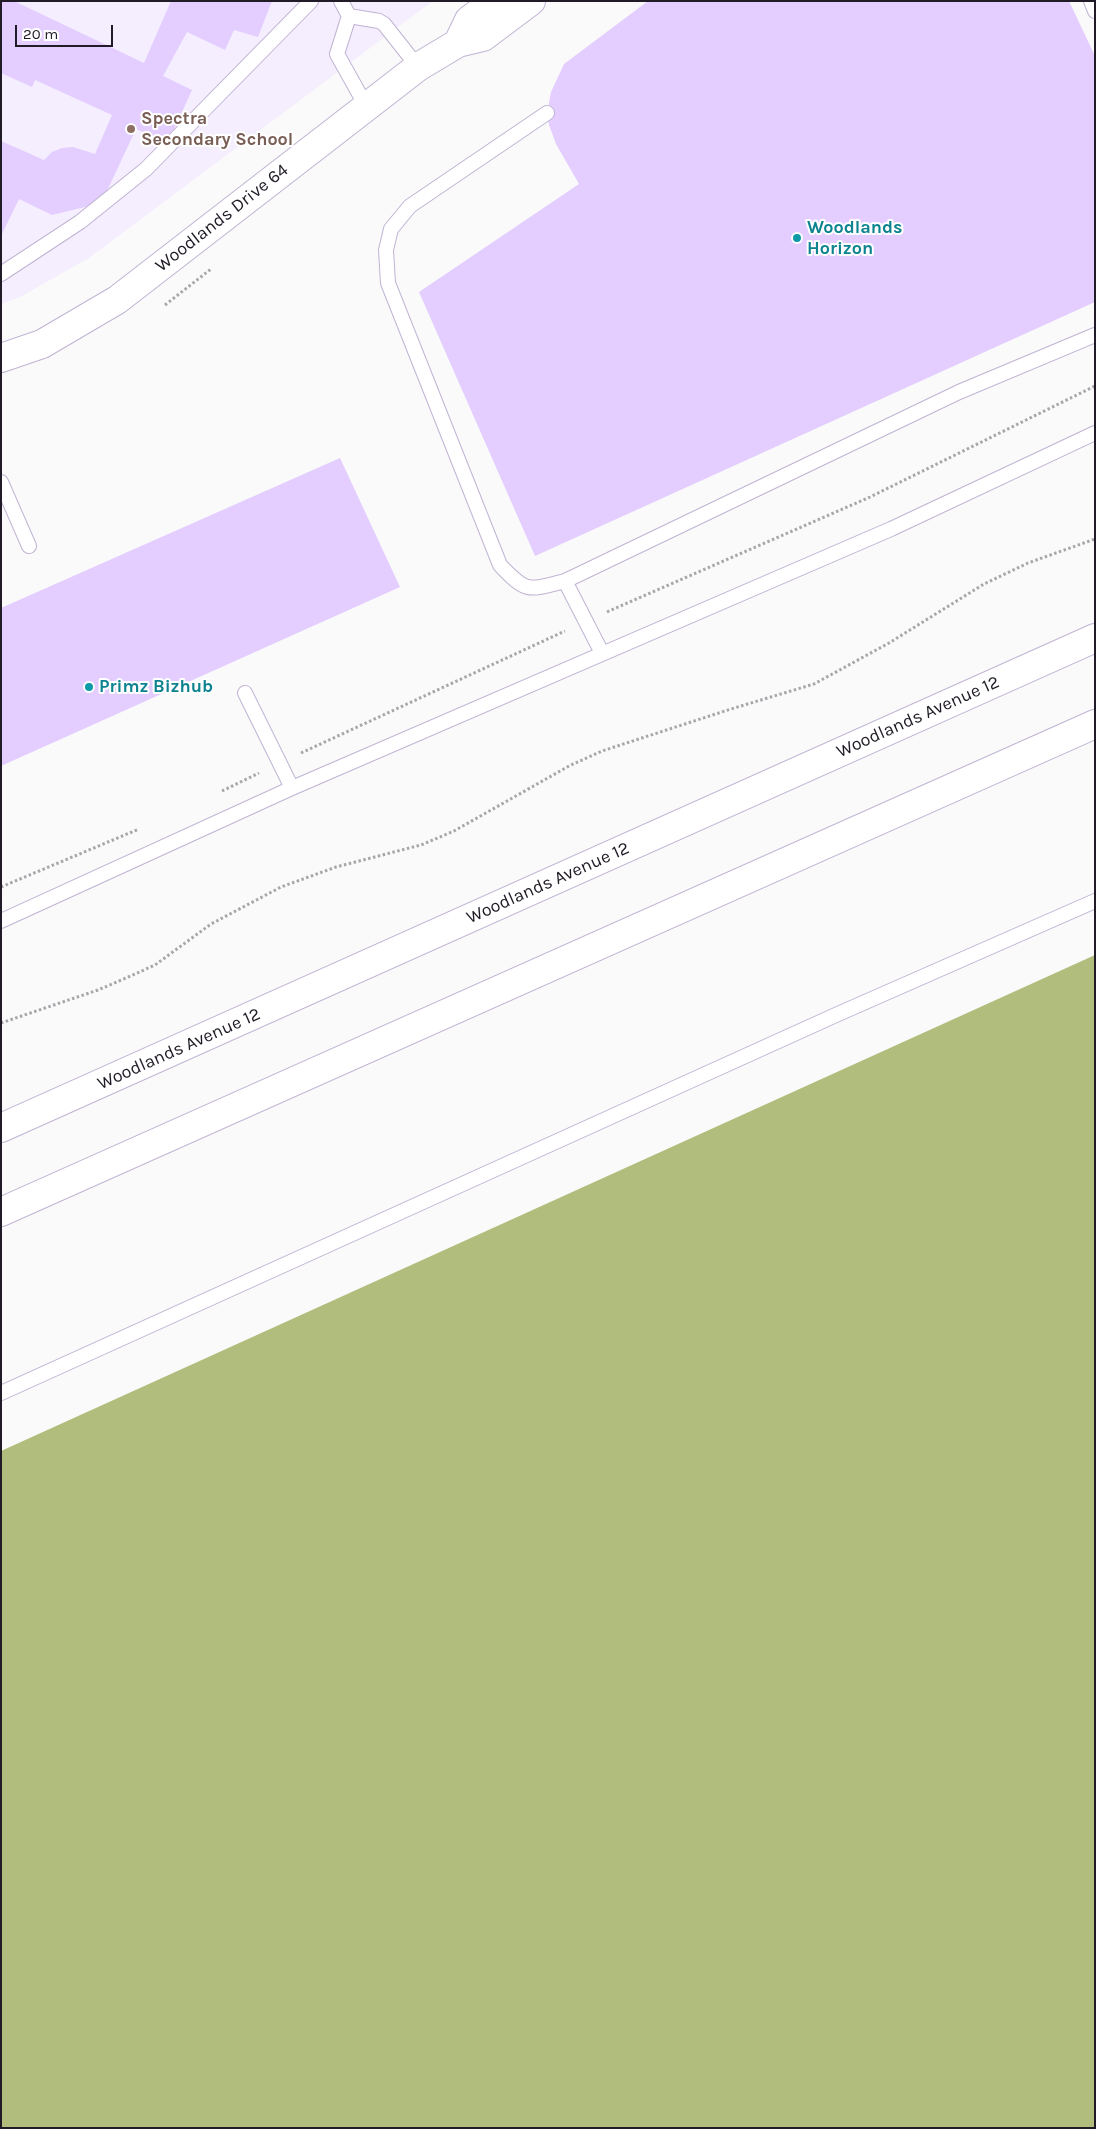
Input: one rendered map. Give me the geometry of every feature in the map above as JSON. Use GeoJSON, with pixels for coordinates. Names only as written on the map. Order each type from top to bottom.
{"type":"FeatureCollection","features":[{"type":"Feature","properties":{"kind":"main road"},"geometry":{"type":"LineString","coordinates":[[458,43],[469,20],[495,1]]}},
{"type":"Feature","properties":{"kind":"main road","name":"Woodlands Drive 64"},"geometry":{"type":"LineString","coordinates":[[1,358],[42,344],[117,300],[418,67],[458,43],[483,37],[532,1]]}},
{"type":"Feature","properties":{"kind":"main road","name":"Woodlands Avenue 12"},"geometry":{"type":"LineString","coordinates":[[1,1128],[1095,638]]}},
{"type":"Feature","properties":{"kind":"main road"},"geometry":{"type":"LineString","coordinates":[[1,1212],[1095,724]]}},
{"type":"Feature","properties":{"kind":"lane"},"geometry":{"type":"LineString","coordinates":[[1,274],[80,222],[146,169],[312,1]]}},
{"type":"Feature","properties":{"kind":"lane"},"geometry":{"type":"LineString","coordinates":[[341,1],[349,16],[337,54],[366,106]]}},
{"type":"Feature","properties":{"kind":"lane"},"geometry":{"type":"LineString","coordinates":[[1091,1],[1095,10]]}},
{"type":"Feature","properties":{"kind":"lane"},"geometry":{"type":"LineString","coordinates":[[349,16],[379,21],[384,24],[418,67]]}},
{"type":"Feature","properties":{"kind":"lane"},"geometry":{"type":"LineString","coordinates":[[547,112],[410,206],[391,229],[386,250],[388,283],[500,565],[517,583],[533,589],[565,581],[959,392],[1095,336]]}},
{"type":"Feature","properties":{"kind":"lane"},"geometry":{"type":"LineString","coordinates":[[1,921],[292,788],[891,529],[1095,432]]}},
{"type":"Feature","properties":{"kind":"lane"},"geometry":{"type":"LineString","coordinates":[[1,482],[30,546]]}},
{"type":"Feature","properties":{"kind":"lane"},"geometry":{"type":"LineString","coordinates":[[565,581],[602,653]]}},
{"type":"Feature","properties":{"kind":"lane"},"geometry":{"type":"LineString","coordinates":[[245,693],[292,788]]}},
{"type":"Feature","properties":{"kind":"lane"},"geometry":{"type":"LineString","coordinates":[[1,1393],[820,1022],[1095,901]]}},
{"type":"Feature","properties":{"kind":"path"},"geometry":{"type":"LineString","coordinates":[[221,792],[279,763],[586,622],[870,497],[1095,386]]}},
{"type":"Feature","properties":{"kind":"path"},"geometry":{"type":"LineString","coordinates":[[1,1023],[98,990],[135,974],[154,964],[211,924],[281,887],[336,867],[421,845],[454,831],[569,766],[602,751],[814,684],[890,643],[984,584],[1028,563],[1095,539]]}},
{"type":"Feature","properties":{"kind":"path"},"geometry":{"type":"LineString","coordinates":[[1,887],[143,827]]}},
{"type":"Feature","properties":{"kind":"shaded area","name":"Spectra Secondary School"},"geometry":{"type":"Polygon","coordinates":[[[1,1],[433,1],[89,258],[20,297],[1,304],[1,1]]]}},
{"type":"Feature","properties":{"kind":"green space"},"geometry":{"type":"Polygon","coordinates":[[[1095,955],[1095,2128],[1,2128],[1,1451],[1095,955]]]}},
{"type":"Feature","properties":{"kind":"building"},"geometry":{"type":"Polygon","coordinates":[[[1,1],[14,1],[144,63],[171,1],[272,1],[258,37],[234,30],[225,50],[187,32],[163,76],[192,90],[168,143],[136,129],[106,193],[89,206],[52,215],[19,199],[1,236],[1,141],[44,160],[52,152],[62,148],[73,147],[95,154],[112,115],[35,80],[32,87],[1,73],[1,1]]]}},
{"type":"Feature","properties":{"kind":"building","name":"Woodlands Horizon"},"geometry":{"type":"Polygon","coordinates":[[[648,1],[1069,1],[1095,56],[1095,302],[535,556],[419,292],[579,184],[556,144],[549,125],[547,113],[551,92],[564,64],[648,1]]]}},
{"type":"Feature","properties":{"kind":"building","name":"Primz Bizhub"},"geometry":{"type":"Polygon","coordinates":[[[340,458],[400,587],[1,766],[1,608],[340,458]]]}},
{"type":"Feature","properties":{"kind":"place","name":"Spectra Secondary School"},"geometry":{"type":"Point","coordinates":[131,129]}},
{"type":"Feature","properties":{"kind":"place","name":"Woodlands Horizon"},"geometry":{"type":"Point","coordinates":[797,238]}},
{"type":"Feature","properties":{"kind":"place","name":"Primz Bizhub"},"geometry":{"type":"Point","coordinates":[89,687]}}]}
